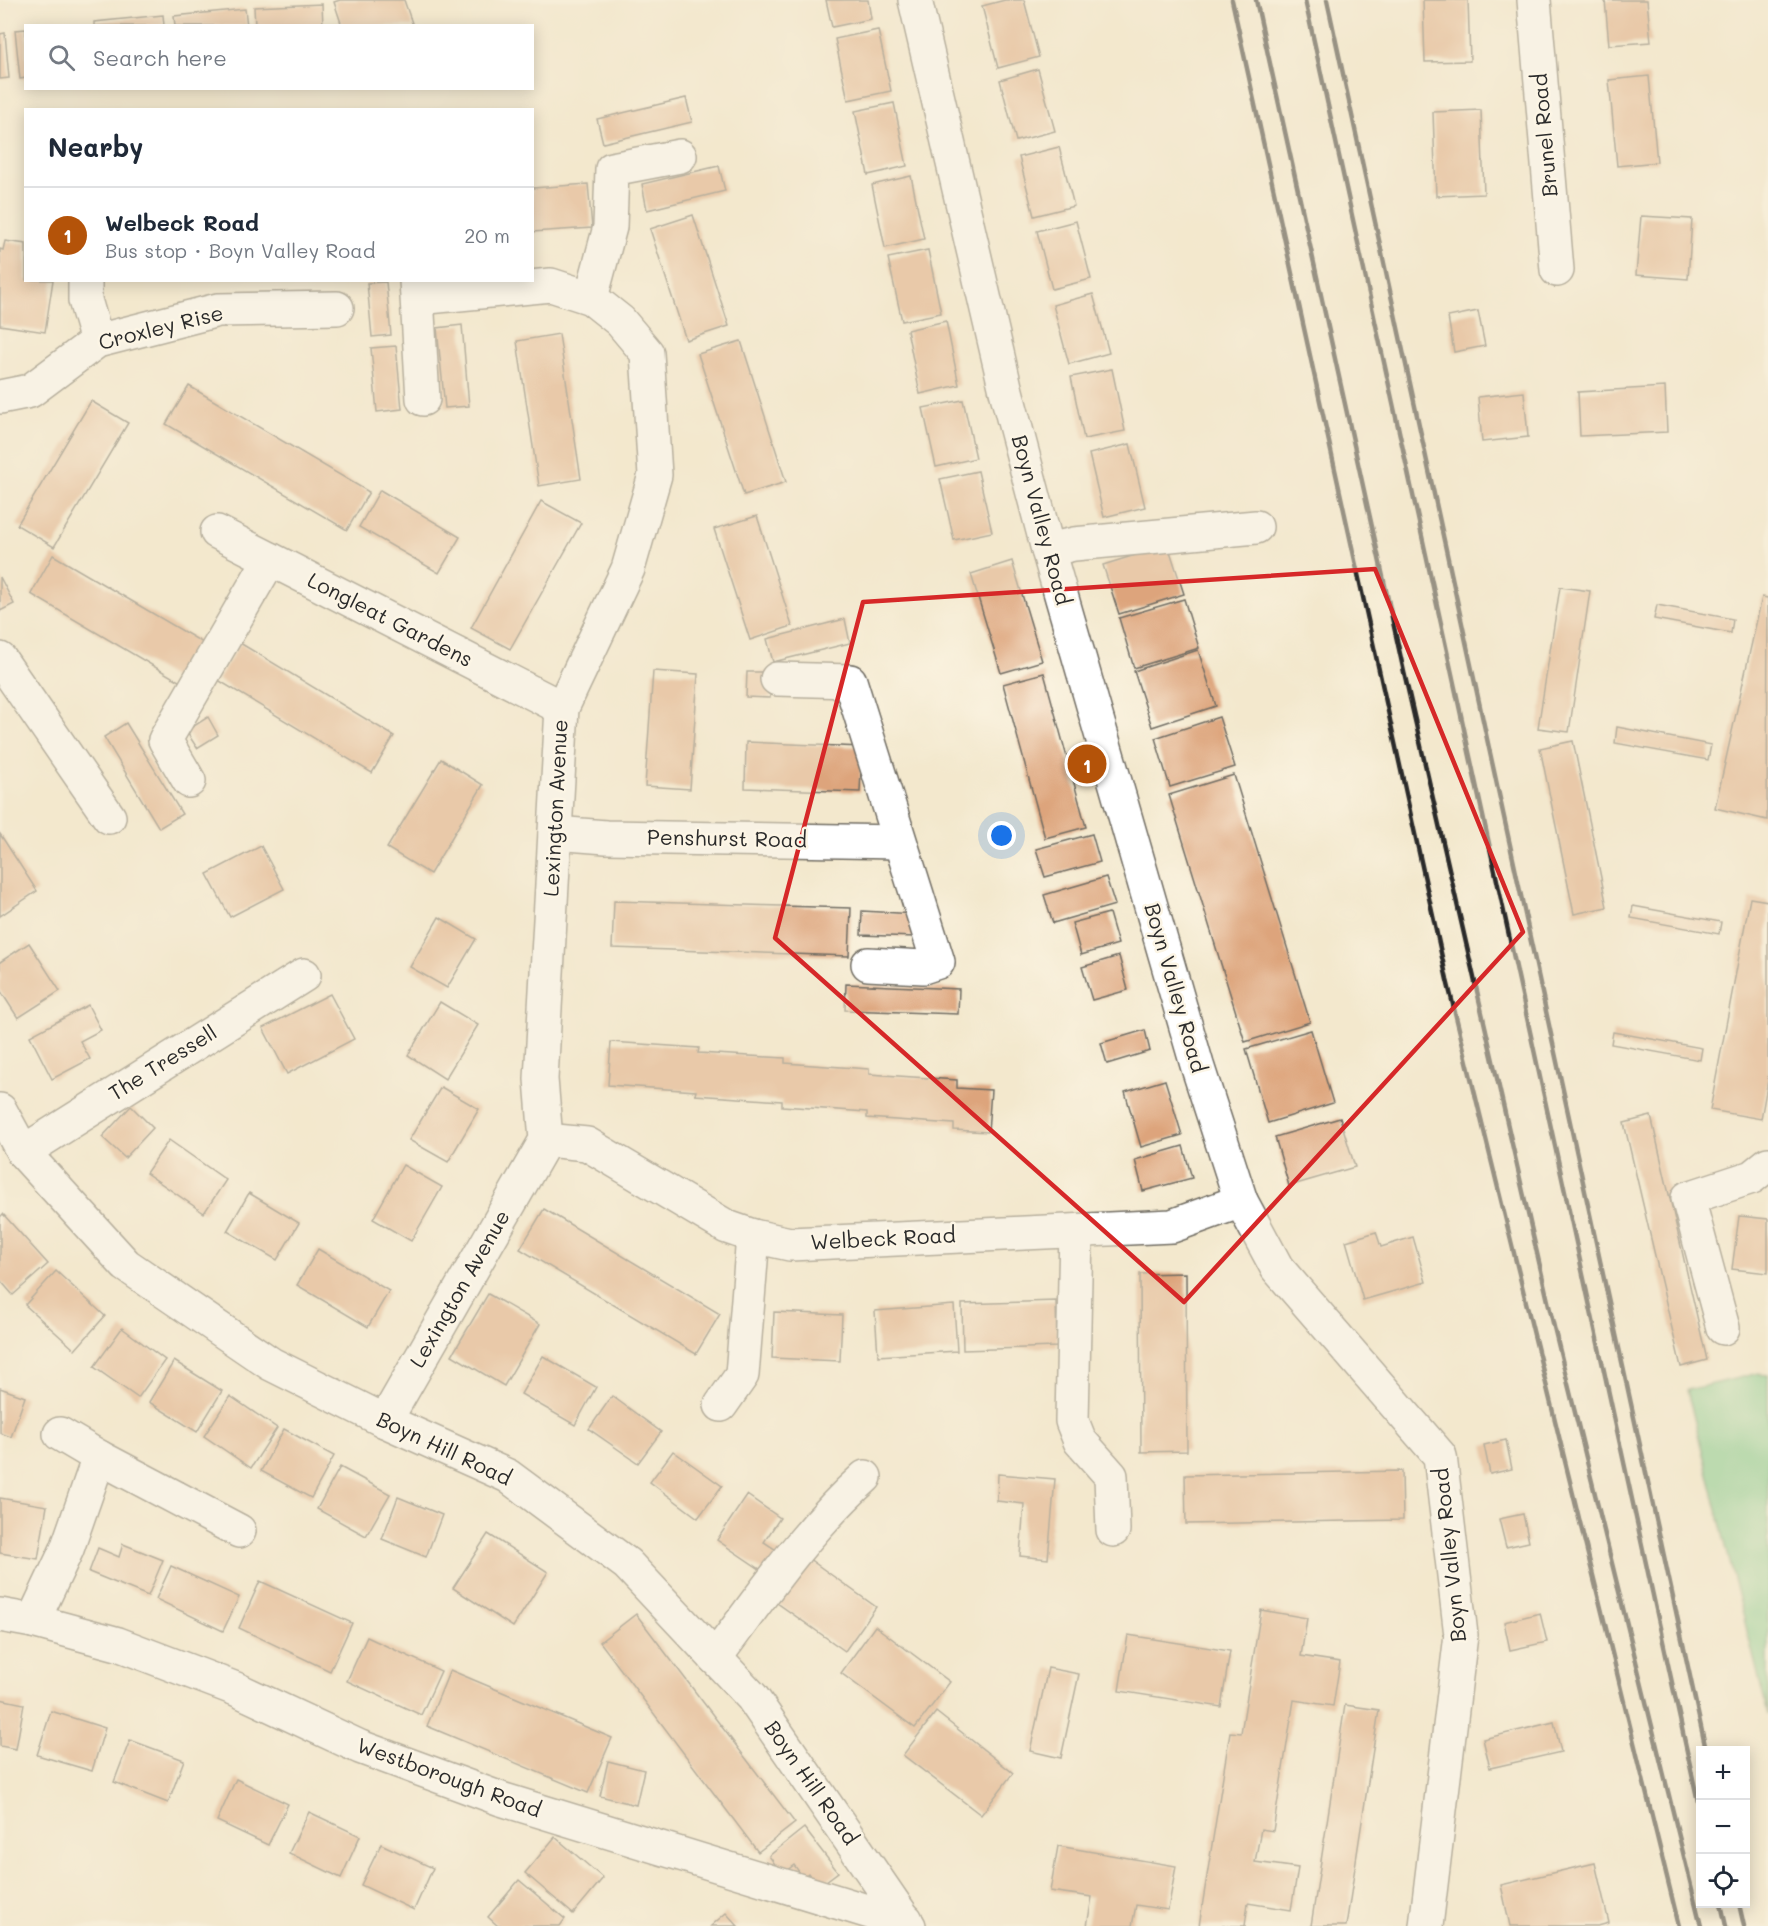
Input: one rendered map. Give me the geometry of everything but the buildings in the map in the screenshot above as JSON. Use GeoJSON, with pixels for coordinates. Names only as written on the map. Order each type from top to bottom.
{"type":"FeatureCollection","features":[{"type":"Feature","properties":{"kind":"street","name":"Boyn Valley Road"},"geometry":{"type":"LineString","coordinates":[[915,0],[1006,391],[1048,550],[1197,1065],[1241,1201],[1277,1268],[1440,1456],[1461,1635],[1426,1926]]}},
{"type":"Feature","properties":{"kind":"street","name":"Brunel Road"},"geometry":{"type":"LineString","coordinates":[[1534,0],[1557,270]]}},
{"type":"Feature","properties":{"kind":"street"},"geometry":{"type":"LineString","coordinates":[[591,298],[610,227],[612,169],[680,156]]}},
{"type":"Feature","properties":{"kind":"street"},"geometry":{"type":"LineString","coordinates":[[85,282],[85,300],[97,340]]}},
{"type":"Feature","properties":{"kind":"street","name":"Lexington Avenue"},"geometry":{"type":"LineString","coordinates":[[385,1421],[546,1140],[541,1079],[562,708],[628,569],[655,475],[646,353],[620,321],[591,298],[551,285],[417,289]]}},
{"type":"Feature","properties":{"kind":"street"},"geometry":{"type":"LineString","coordinates":[[417,289],[423,399]]}},
{"type":"Feature","properties":{"kind":"street","name":"Croxley Rise"},"geometry":{"type":"LineString","coordinates":[[0,397],[30,391],[97,340],[218,310],[337,308]]}},
{"type":"Feature","properties":{"kind":"street"},"geometry":{"type":"LineString","coordinates":[[1048,550],[1074,544],[1256,527]]}},
{"type":"Feature","properties":{"kind":"street","name":"Longleat Gardens"},"geometry":{"type":"LineString","coordinates":[[217,532],[562,708]]}},
{"type":"Feature","properties":{"kind":"street"},"geometry":{"type":"LineString","coordinates":[[189,781],[165,740],[270,559]]}},
{"type":"Feature","properties":{"kind":"street"},"geometry":{"type":"LineString","coordinates":[[0,659],[109,817]]}},
{"type":"Feature","properties":{"kind":"street"},"geometry":{"type":"LineString","coordinates":[[777,679],[849,681],[938,962],[923,967],[868,964]]}},
{"type":"Feature","properties":{"kind":"street","name":"Penshurst Road"},"geometry":{"type":"LineString","coordinates":[[555,833],[606,837],[899,842]]}},
{"type":"Feature","properties":{"kind":"street","name":"The Tressell"},"geometry":{"type":"LineString","coordinates":[[23,1152],[304,975]]}},
{"type":"Feature","properties":{"kind":"street","name":"Boyn Hill Road"},"geometry":{"type":"LineString","coordinates":[[0,1110],[23,1152],[126,1265],[271,1364],[385,1421],[508,1476],[627,1563],[752,1697],[908,1923]]}},
{"type":"Feature","properties":{"kind":"street","name":"Welbeck Road"},"geometry":{"type":"LineString","coordinates":[[546,1140],[587,1144],[727,1227],[753,1236],[790,1244],[1172,1226],[1241,1201]]}},
{"type":"Feature","properties":{"kind":"street"},"geometry":{"type":"LineString","coordinates":[[1723,1328],[1688,1198],[1752,1177],[1768,1164]]}},
{"type":"Feature","properties":{"kind":"street"},"geometry":{"type":"LineString","coordinates":[[1076,1231],[1072,1421],[1080,1441],[1111,1476],[1113,1530]]}},
{"type":"Feature","properties":{"kind":"street"},"geometry":{"type":"LineString","coordinates":[[721,1405],[742,1374],[753,1236]]}},
{"type":"Feature","properties":{"kind":"street"},"geometry":{"type":"LineString","coordinates":[[60,1434],[239,1531]]}},
{"type":"Feature","properties":{"kind":"street"},"geometry":{"type":"LineString","coordinates":[[33,1621],[67,1549],[99,1457]]}},
{"type":"Feature","properties":{"kind":"street"},"geometry":{"type":"LineString","coordinates":[[715,1658],[808,1536],[838,1502],[865,1477]]}},
{"type":"Feature","properties":{"kind":"street","name":"Westborough Road"},"geometry":{"type":"LineString","coordinates":[[0,1615],[33,1621],[118,1644],[236,1689],[360,1747],[501,1799],[908,1923]]}},
{"type":"Feature","properties":{"kind":"highlighted area"},"geometry":{"type":"Polygon","coordinates":[[[1375,569],[1523,932],[1184,1302],[775,938],[863,602],[1375,569]]]}},
{"type":"Feature","properties":{"kind":"green space"},"geometry":{"type":"Polygon","coordinates":[[[1755,1374],[1768,1375],[1768,1715],[1687,1390],[1755,1374]]]}},
{"type":"Feature","properties":{"kind":"railway"},"geometry":{"type":"LineString","coordinates":[[1232,0],[1447,980],[1679,1926]]}},
{"type":"Feature","properties":{"kind":"railway"},"geometry":{"type":"LineString","coordinates":[[1256,0],[1404,672],[1553,1323],[1701,1926]]}},
{"type":"Feature","properties":{"kind":"railway"},"geometry":{"type":"LineString","coordinates":[[1305,0],[1698,1800]]}},
{"type":"Feature","properties":{"kind":"railway"},"geometry":{"type":"LineString","coordinates":[[1327,0],[1705,1746]]}},
{"type":"Feature","properties":{"kind":"railway"},"geometry":{"type":"LineString","coordinates":[[1722,1908],[1726,1926]]}},
{"type":"Feature","properties":{"kind":"railway"},"geometry":{"type":"LineString","coordinates":[[1740,1908],[1744,1926]]}},
{"type":"Feature","properties":{"kind":"place","name":"Welbeck Road"},"geometry":{"type":"Point","coordinates":[1087,764]}}]}
